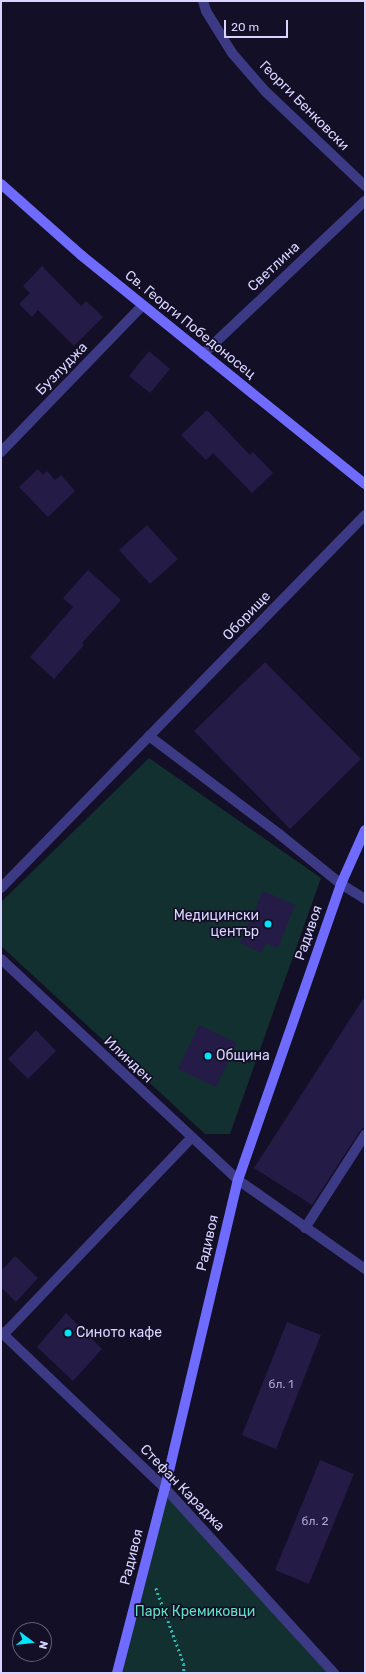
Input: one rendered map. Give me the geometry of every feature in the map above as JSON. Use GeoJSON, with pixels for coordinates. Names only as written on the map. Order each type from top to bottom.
{"type":"FeatureCollection","features":[{"type":"Feature","properties":{"kind":"street","name":"Георги Бенковски"},"geometry":{"type":"LineString","coordinates":[[203,1],[206,11],[232,53],[265,91],[365,186]]}},
{"type":"Feature","properties":{"kind":"street","name":"Св. Георги Победоносец"},"geometry":{"type":"LineString","coordinates":[[1,184],[142,306],[365,484]]}},
{"type":"Feature","properties":{"kind":"street","name":"Светлина"},"geometry":{"type":"LineString","coordinates":[[203,354],[365,201]]}},
{"type":"Feature","properties":{"kind":"street","name":"Бузлуджа"},"geometry":{"type":"LineString","coordinates":[[1,452],[142,306]]}},
{"type":"Feature","properties":{"kind":"street","name":"Оборище"},"geometry":{"type":"LineString","coordinates":[[1,888],[365,515]]}},
{"type":"Feature","properties":{"kind":"street"},"geometry":{"type":"LineString","coordinates":[[149,736],[279,834],[341,884],[365,899]]}},
{"type":"Feature","properties":{"kind":"street","name":"Радивоя"},"geometry":{"type":"LineString","coordinates":[[117,1673],[164,1488],[238,1180],[341,884],[365,830]]}},
{"type":"Feature","properties":{"kind":"street","name":"Илинден"},"geometry":{"type":"LineString","coordinates":[[1,959],[191,1138],[238,1180],[365,1269]]}},
{"type":"Feature","properties":{"kind":"street"},"geometry":{"type":"LineString","coordinates":[[305,1228],[365,1135]]}},
{"type":"Feature","properties":{"kind":"street"},"geometry":{"type":"LineString","coordinates":[[2,1333],[191,1138]]}},
{"type":"Feature","properties":{"kind":"street","name":"Стефан Караджа"},"geometry":{"type":"LineString","coordinates":[[2,1333],[164,1488],[334,1673]]}},
{"type":"Feature","properties":{"kind":"path"},"geometry":{"type":"LineString","coordinates":[[146,1561],[184,1664],[184,1673]]}},
{"type":"Feature","properties":{"kind":"green space"},"geometry":{"type":"Polygon","coordinates":[[[149,758],[321,878],[230,1134],[205,1134],[1,946],[1,902],[149,758]]]}},
{"type":"Feature","properties":{"kind":"green space","name":"Парк Кремиковци"},"geometry":{"type":"Polygon","coordinates":[[[165,1488],[334,1673],[117,1673],[165,1488]]]}},
{"type":"Feature","properties":{"kind":"building"},"geometry":{"type":"Polygon","coordinates":[[[42,266],[81,306],[86,301],[103,317],[74,346],[38,310],[32,317],[19,304],[30,293],[23,286],[42,266]]]}},
{"type":"Feature","properties":{"kind":"building"},"geometry":{"type":"Polygon","coordinates":[[[149,351],[170,369],[150,393],[129,376],[149,351]]]}},
{"type":"Feature","properties":{"kind":"building"},"geometry":{"type":"Polygon","coordinates":[[[207,410],[250,455],[253,452],[273,473],[252,493],[213,453],[206,460],[181,435],[207,410]]]}},
{"type":"Feature","properties":{"kind":"building"},"geometry":{"type":"Polygon","coordinates":[[[38,469],[43,475],[47,471],[55,480],[61,475],[75,491],[48,517],[19,487],[38,469]]]}},
{"type":"Feature","properties":{"kind":"building"},"geometry":{"type":"Polygon","coordinates":[[[147,525],[178,559],[150,584],[119,550],[147,525]]]}},
{"type":"Feature","properties":{"kind":"building"},"geometry":{"type":"Polygon","coordinates":[[[88,570],[121,600],[82,643],[84,645],[54,679],[30,657],[73,607],[63,598],[88,570]]]}},
{"type":"Feature","properties":{"kind":"building"},"geometry":{"type":"Polygon","coordinates":[[[265,662],[361,759],[290,829],[194,731],[265,662]]]}},
{"type":"Feature","properties":{"kind":"building","name":"Медицински център"},"geometry":{"type":"Polygon","coordinates":[[[263,891],[295,905],[278,948],[266,943],[262,953],[240,943],[263,891]]]}},
{"type":"Feature","properties":{"kind":"building"},"geometry":{"type":"Polygon","coordinates":[[[365,996],[365,1126],[360,1131],[312,1205],[254,1168],[365,996]]]}},
{"type":"Feature","properties":{"kind":"building","name":"Община"},"geometry":{"type":"Polygon","coordinates":[[[199,1025],[237,1043],[216,1087],[178,1069],[199,1025]]]}},
{"type":"Feature","properties":{"kind":"building"},"geometry":{"type":"Polygon","coordinates":[[[36,1030],[56,1051],[28,1079],[8,1059],[36,1030]]]}},
{"type":"Feature","properties":{"kind":"building"},"geometry":{"type":"Polygon","coordinates":[[[15,1256],[38,1278],[16,1302],[1,1287],[1,1271],[15,1256]]]}},
{"type":"Feature","properties":{"kind":"building","name":"Синото кафе"},"geometry":{"type":"Polygon","coordinates":[[[66,1313],[102,1349],[73,1381],[37,1347],[66,1313]]]}},
{"type":"Feature","properties":{"kind":"building"},"geometry":{"type":"Polygon","coordinates":[[[287,1322],[321,1335],[276,1449],[242,1435],[287,1322]]]}},
{"type":"Feature","properties":{"kind":"building"},"geometry":{"type":"Polygon","coordinates":[[[320,1460],[354,1474],[309,1584],[275,1570],[320,1460]]]}},
{"type":"Feature","properties":{"kind":"place","name":"Медицински център"},"geometry":{"type":"Point","coordinates":[268,924]}},
{"type":"Feature","properties":{"kind":"place","name":"Община"},"geometry":{"type":"Point","coordinates":[208,1056]}},
{"type":"Feature","properties":{"kind":"place","name":"Синото кафе"},"geometry":{"type":"Point","coordinates":[68,1333]}}]}
